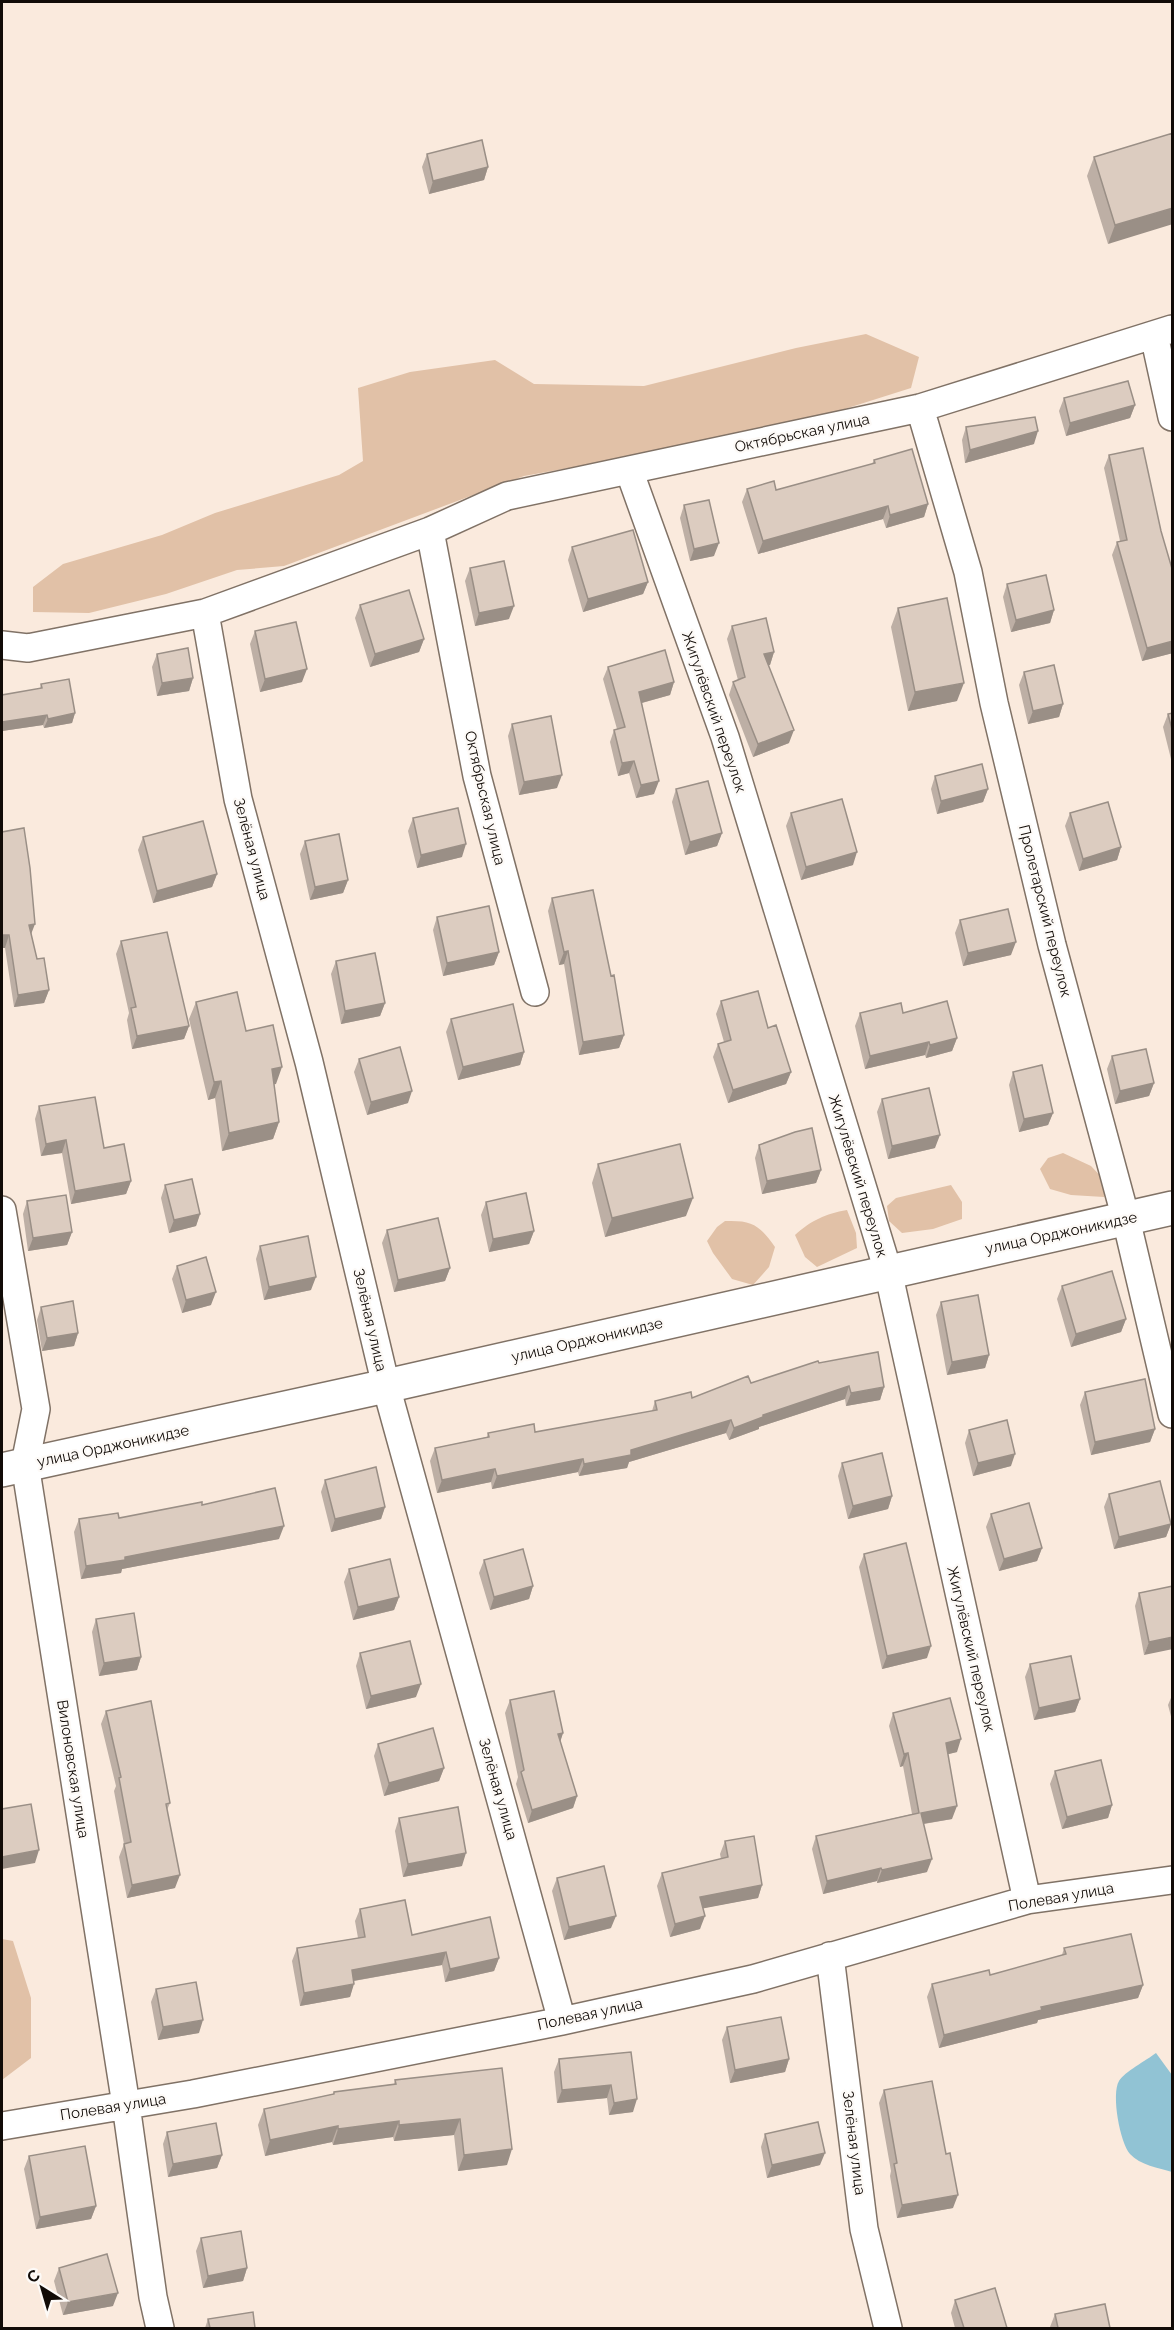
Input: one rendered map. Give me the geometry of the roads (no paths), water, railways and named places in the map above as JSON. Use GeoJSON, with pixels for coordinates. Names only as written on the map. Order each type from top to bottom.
{"type":"FeatureCollection","features":[{"type":"Feature","properties":{"kind":"street","name":"Октябрьская улица"},"geometry":{"type":"LineString","coordinates":[[2,645],[28,648],[205,613],[430,531],[507,496],[920,408],[1163,332]]}},
{"type":"Feature","properties":{"kind":"street"},"geometry":{"type":"LineString","coordinates":[[1163,332],[1173,417]]}},
{"type":"Feature","properties":{"kind":"street","name":"Пролетарский переулок"},"geometry":{"type":"LineString","coordinates":[[920,408],[968,572],[994,703],[1049,934],[1126,1219],[1173,1414]]}},
{"type":"Feature","properties":{"kind":"street","name":"Жигулёвский переулок"},"geometry":{"type":"LineString","coordinates":[[629,470],[725,737],[888,1271],[1027,1900]]}},
{"type":"Feature","properties":{"kind":"street","name":"Октябрьская улица"},"geometry":{"type":"LineString","coordinates":[[430,531],[477,776],[535,992]]}},
{"type":"Feature","properties":{"kind":"street","name":"Зелёная улица"},"geometry":{"type":"LineString","coordinates":[[205,613],[238,799],[309,1062],[386,1386],[562,2021]]}},
{"type":"Feature","properties":{"kind":"street","name":"улица Орджоникидзе"},"geometry":{"type":"LineString","coordinates":[[13,1467],[386,1386],[1173,1208]]}},
{"type":"Feature","properties":{"kind":"street","name":"Вилоновская улица"},"geometry":{"type":"LineString","coordinates":[[2,1210],[36,1409],[13,1467],[126,2105],[153,2297],[160,2328]]}},
{"type":"Feature","properties":{"kind":"street","name":"Полевая улица"},"geometry":{"type":"LineString","coordinates":[[2,2126],[193,2094],[562,2021],[753,1979],[1027,1900],[1173,1880]]}},
{"type":"Feature","properties":{"kind":"street","name":"Зелёная улица"},"geometry":{"type":"LineString","coordinates":[[830,1956],[864,2229],[888,2328]]}},
{"type":"Feature","properties":{"kind":"water"},"geometry":{"type":"Polygon","coordinates":[[[1156,2053],[1172,2075],[1172,2172],[1144,2163],[1130,2154],[1123,2140],[1116,2107],[1119,2081],[1156,2053]]]}}]}
